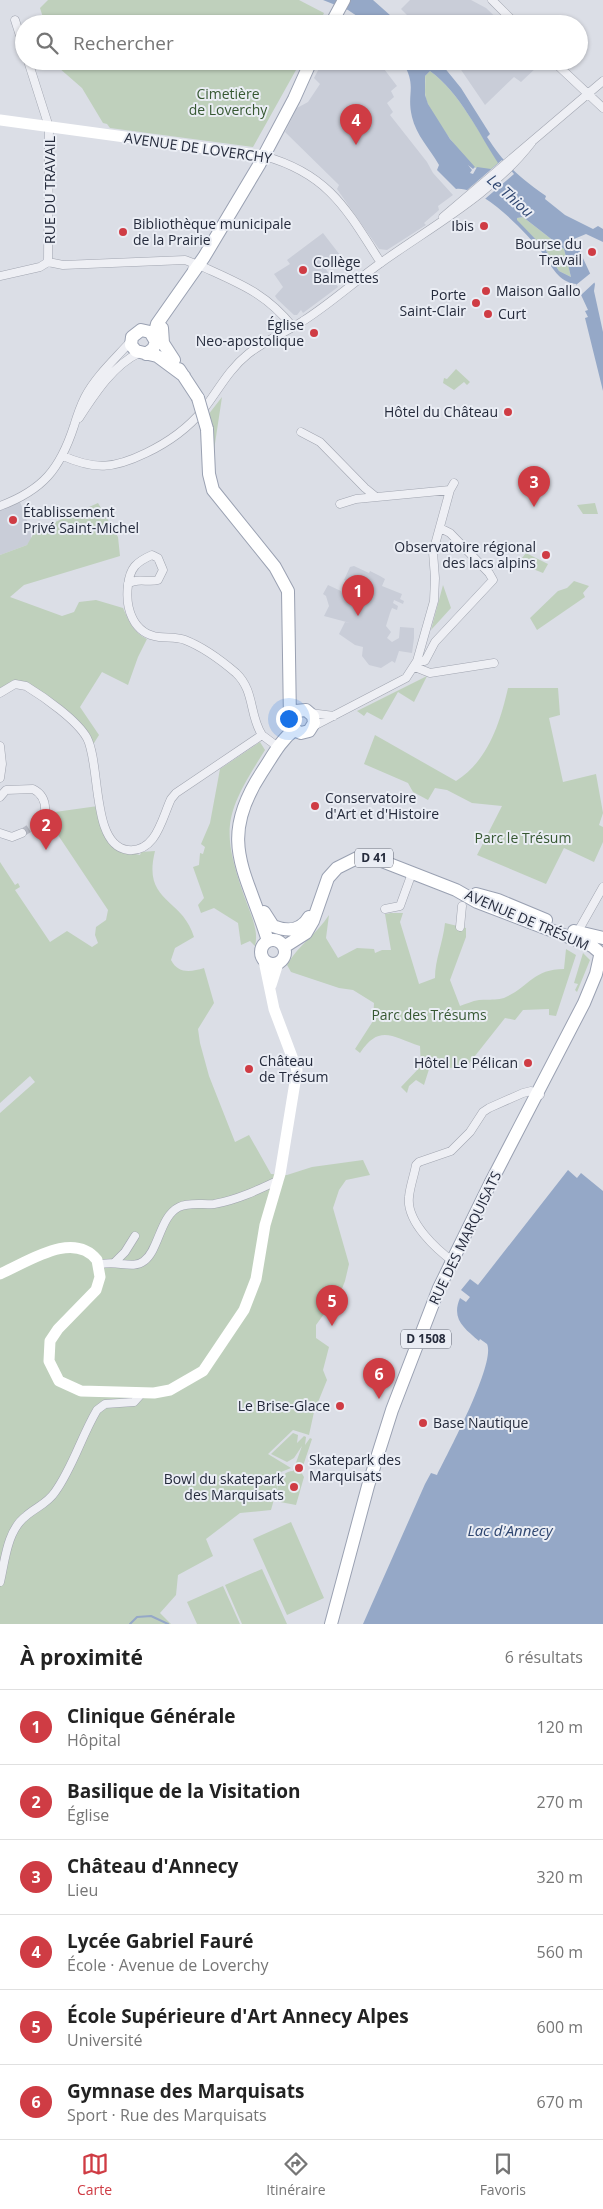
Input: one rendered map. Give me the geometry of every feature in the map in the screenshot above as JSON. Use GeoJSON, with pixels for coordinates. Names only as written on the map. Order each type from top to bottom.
{"type":"FeatureCollection","features":[{"type":"Feature","properties":{"kind":"main road"},"geometry":{"type":"LineString","coordinates":[[334,15],[339,3]]}},
{"type":"Feature","properties":{"kind":"main road"},"geometry":{"type":"LineString","coordinates":[[289,670],[294,686],[314,720],[312,728],[301,733],[294,730],[291,726],[289,670],[288,591],[275,567],[213,490],[209,474],[207,429],[198,398],[163,343],[161,332],[164,320],[195,263],[294,99],[306,70]]}},
{"type":"Feature","properties":{"kind":"main road","name":"AVENUE DE LOVERCHY"},"geometry":{"type":"LineString","coordinates":[[0,120],[242,152],[256,161]]}},
{"type":"Feature","properties":{"kind":"main road"},"geometry":{"type":"LineString","coordinates":[[143,354],[153,349],[151,336],[153,321],[195,263]]}},
{"type":"Feature","properties":{"kind":"main road"},"geometry":{"type":"LineString","coordinates":[[151,336],[157,324],[176,298]]}},
{"type":"Feature","properties":{"kind":"main road"},"geometry":{"type":"LineString","coordinates":[[174,360],[163,352],[151,336],[134,334],[131,341],[134,349],[168,362],[184,376]]}},
{"type":"Feature","properties":{"kind":"main road"},"geometry":{"type":"LineString","coordinates":[[291,717],[299,710],[309,712]]}},
{"type":"Feature","properties":{"kind":"main road"},"geometry":{"type":"LineString","coordinates":[[268,941],[239,855],[237,831],[241,810],[249,792],[278,747],[294,730]]}},
{"type":"Feature","properties":{"kind":"main road","name":"AVENUE DE TRÉSUM"},"geometry":{"type":"LineString","coordinates":[[284,947],[306,933],[317,910],[328,878],[348,860],[359,857],[374,858],[456,890],[498,900],[578,933],[603,938]]}},
{"type":"Feature","properties":{"kind":"main road","name":"AVENUE DE TRÉSUM"},"geometry":{"type":"LineString","coordinates":[[456,890],[477,902],[592,946],[600,956]]}},
{"type":"Feature","properties":{"kind":"main road"},"geometry":{"type":"LineString","coordinates":[[251,894],[263,908],[268,921],[281,930],[300,928],[305,924],[311,913],[317,910]]}},
{"type":"Feature","properties":{"kind":"main road","name":"RUE DES MARQUISATS"},"geometry":{"type":"LineString","coordinates":[[540,1095],[596,974],[600,956],[599,944],[603,938]]}},
{"type":"Feature","properties":{"kind":"main road"},"geometry":{"type":"LineString","coordinates":[[0,1274],[66,1247],[85,1250],[94,1256],[99,1265],[100,1277],[96,1290],[58,1329],[50,1341],[48,1354],[51,1369],[59,1381],[80,1390],[142,1393],[170,1390],[197,1376],[210,1362],[244,1310],[256,1279],[265,1225],[279,1180],[297,1070],[274,1008],[264,961],[260,952],[261,948],[268,941],[277,941],[284,947],[284,956],[278,963],[270,989]]}},
{"type":"Feature","properties":{"kind":"main road"},"geometry":{"type":"LineString","coordinates":[[264,961],[271,964],[278,963]]}},
{"type":"Feature","properties":{"kind":"main road","name":"RUE DES MARQUISATS"},"geometry":{"type":"LineString","coordinates":[[331,1624],[368,1486],[392,1410],[453,1262],[540,1095],[603,980]]}},
{"type":"Feature","properties":{"kind":"street"},"geometry":{"type":"LineString","coordinates":[[492,0],[507,15]]}},
{"type":"Feature","properties":{"kind":"street","name":"RUE DU TRAVAIL"},"geometry":{"type":"LineString","coordinates":[[31,70],[49,127],[48,262]]}},
{"type":"Feature","properties":{"kind":"street"},"geometry":{"type":"LineString","coordinates":[[563,70],[603,108]]}},
{"type":"Feature","properties":{"kind":"street"},"geometry":{"type":"LineString","coordinates":[[62,456],[85,465],[102,466],[129,460],[157,447],[195,419],[228,374],[247,355],[293,327],[440,221],[507,166],[603,81]]}},
{"type":"Feature","properties":{"kind":"street","name":"AVENUE DE LOVERCHY"},"geometry":{"type":"LineString","coordinates":[[256,161],[293,166],[321,183],[334,195],[381,262]]}},
{"type":"Feature","properties":{"kind":"street"},"geometry":{"type":"LineString","coordinates":[[0,276],[42,266],[48,262],[64,264],[195,263],[248,287],[266,300],[293,327]]}},
{"type":"Feature","properties":{"kind":"street"},"geometry":{"type":"LineString","coordinates":[[0,506],[30,494],[51,474],[62,456],[85,396],[99,376],[131,341]]}},
{"type":"Feature","properties":{"kind":"street"},"geometry":{"type":"LineString","coordinates":[[74,426],[105,382],[124,362],[143,354]]}},
{"type":"Feature","properties":{"kind":"street"},"geometry":{"type":"LineString","coordinates":[[301,432],[320,442],[364,488],[376,497]]}},
{"type":"Feature","properties":{"kind":"street"},"geometry":{"type":"LineString","coordinates":[[312,728],[406,678],[416,664],[434,601],[433,552],[452,487],[353,499],[340,504]]}},
{"type":"Feature","properties":{"kind":"street"},"geometry":{"type":"LineString","coordinates":[[416,664],[425,661],[435,642],[493,580],[489,572],[450,533],[440,528]]}},
{"type":"Feature","properties":{"kind":"street"},"geometry":{"type":"LineString","coordinates":[[128,584],[135,580],[150,582],[158,580],[163,570],[160,560],[152,555],[138,562],[131,571],[128,584],[128,606],[134,622],[151,636],[188,641],[238,675],[249,690],[256,721],[262,735],[278,747]]}},
{"type":"Feature","properties":{"kind":"street"},"geometry":{"type":"LineString","coordinates":[[416,664],[430,673],[494,663]]}},
{"type":"Feature","properties":{"kind":"street"},"geometry":{"type":"LineString","coordinates":[[0,693],[15,684],[26,686],[81,729],[91,747],[95,764],[104,827],[113,842],[125,850],[144,848],[152,841],[171,799],[176,793],[262,735]]}},
{"type":"Feature","properties":{"kind":"street"},"geometry":{"type":"LineString","coordinates":[[309,712],[334,716]]}},
{"type":"Feature","properties":{"kind":"street"},"geometry":{"type":"LineString","coordinates":[[0,746],[2,764],[0,778]]}},
{"type":"Feature","properties":{"kind":"street"},"geometry":{"type":"LineString","coordinates":[[0,797],[6,790],[33,789],[41,795],[46,804],[45,813]]}},
{"type":"Feature","properties":{"kind":"street"},"geometry":{"type":"LineString","coordinates":[[0,833],[12,837],[22,833]]}},
{"type":"Feature","properties":{"kind":"street"},"geometry":{"type":"LineString","coordinates":[[385,909],[400,906],[412,873]]}},
{"type":"Feature","properties":{"kind":"street"},"geometry":{"type":"LineString","coordinates":[[560,934],[578,933],[603,887]]}},
{"type":"Feature","properties":{"kind":"street"},"geometry":{"type":"LineString","coordinates":[[460,928],[462,906]]}},
{"type":"Feature","properties":{"kind":"street"},"geometry":{"type":"LineString","coordinates":[[453,1262],[428,1242],[411,1211],[409,1197],[416,1166],[419,1162],[451,1151],[470,1132],[479,1117],[489,1108],[531,1091],[540,1095]]}},
{"type":"Feature","properties":{"kind":"street"},"geometry":{"type":"LineString","coordinates":[[99,1265],[115,1262],[135,1265],[144,1262],[151,1253],[169,1217],[179,1207],[214,1204],[240,1197],[279,1180]]}},
{"type":"Feature","properties":{"kind":"street"},"geometry":{"type":"LineString","coordinates":[[115,1262],[135,1236]]}},
{"type":"Feature","properties":{"kind":"street"},"geometry":{"type":"LineString","coordinates":[[0,1582],[3,1565],[15,1530],[21,1520],[42,1506],[54,1494],[97,1410],[105,1404],[134,1402],[142,1393]]}},
{"type":"Feature","properties":{"kind":"shaded area"},"geometry":{"type":"Polygon","coordinates":[[[410,0],[471,0],[486,8],[493,15],[407,15],[401,9],[410,0]]]}},
{"type":"Feature","properties":{"kind":"shaded area"},"geometry":{"type":"Polygon","coordinates":[[[318,70],[385,70],[397,86],[391,91],[394,97],[387,103],[393,112],[390,115],[427,162],[433,173],[453,195],[438,206],[439,210],[424,223],[426,225],[387,250],[379,249],[337,189],[339,185],[285,132],[297,108],[308,102],[320,84],[314,78],[318,70]]]}},
{"type":"Feature","properties":{"kind":"shaded area"},"geometry":{"type":"Polygon","coordinates":[[[461,70],[534,70],[521,82],[514,77],[485,105],[461,70]]]}},
{"type":"Feature","properties":{"kind":"shaded area","name":"Collège Balmettes"},"geometry":{"type":"Polygon","coordinates":[[[323,233],[340,255],[323,265],[338,287],[303,313],[301,310],[297,315],[294,315],[275,296],[283,287],[274,274],[290,264],[287,260],[323,233]]]}},
{"type":"Feature","properties":{"kind":"shaded area","name":"Établissement Privé Saint-Michel"},"geometry":{"type":"Polygon","coordinates":[[[19,499],[31,532],[31,540],[27,545],[0,555],[0,506],[19,499]]]}},
{"type":"Feature","properties":{"kind":"shaded area"},"geometry":{"type":"Polygon","coordinates":[[[354,566],[380,576],[385,579],[382,586],[402,594],[400,599],[404,601],[403,604],[394,600],[393,603],[398,606],[397,610],[392,608],[390,613],[386,626],[391,632],[387,638],[392,642],[399,638],[400,627],[414,628],[412,653],[399,651],[395,663],[392,661],[381,668],[369,665],[362,656],[363,647],[355,645],[339,634],[345,622],[350,623],[324,616],[329,606],[326,596],[323,594],[328,585],[341,591],[343,596],[359,590],[344,580],[350,567],[354,566]]]}},
{"type":"Feature","properties":{"kind":"green space"},"geometry":{"type":"Polygon","coordinates":[[[48,0],[299,0],[324,13],[323,15],[42,15],[40,8],[48,0]]]}},
{"type":"Feature","properties":{"kind":"green space","name":"Cimetière de Loverchy"},"geometry":{"type":"Polygon","coordinates":[[[61,70],[296,70],[253,147],[110,128],[107,124],[103,123],[82,88],[61,70]]]}},
{"type":"Feature","properties":{"kind":"green space"},"geometry":{"type":"Polygon","coordinates":[[[430,71],[450,90],[468,114],[499,163],[491,170],[478,169],[471,164],[456,147],[434,114],[425,93],[425,76],[430,71]]]}},
{"type":"Feature","properties":{"kind":"green space"},"geometry":{"type":"Polygon","coordinates":[[[523,217],[564,249],[571,277],[559,271],[545,249],[516,220],[523,217]]]}},
{"type":"Feature","properties":{"kind":"green space"},"geometry":{"type":"Polygon","coordinates":[[[456,369],[470,382],[467,385],[464,382],[454,390],[443,383],[444,378],[447,379],[456,369]]]}},
{"type":"Feature","properties":{"kind":"green space"},"geometry":{"type":"Polygon","coordinates":[[[222,397],[214,450],[208,415],[222,397]]]}},
{"type":"Feature","properties":{"kind":"green space"},"geometry":{"type":"Polygon","coordinates":[[[98,503],[118,537],[120,556],[24,585],[10,597],[62,616],[74,612],[79,602],[96,600],[123,608],[132,626],[147,639],[128,685],[102,672],[80,707],[99,735],[94,743],[91,743],[78,724],[14,681],[0,688],[0,555],[27,545],[35,531],[98,503]]]}},
{"type":"Feature","properties":{"kind":"green space"},"geometry":{"type":"Polygon","coordinates":[[[595,503],[598,514],[583,514],[577,505],[595,503]]]}},
{"type":"Feature","properties":{"kind":"green space"},"geometry":{"type":"Polygon","coordinates":[[[526,553],[548,564],[543,573],[518,563],[526,553]]]}},
{"type":"Feature","properties":{"kind":"green space"},"geometry":{"type":"Polygon","coordinates":[[[574,581],[589,586],[583,593],[585,597],[537,630],[530,618],[558,591],[567,588],[574,581]]]}},
{"type":"Feature","properties":{"kind":"green space"},"geometry":{"type":"Polygon","coordinates":[[[443,585],[451,608],[431,630],[443,585]]]}},
{"type":"Feature","properties":{"kind":"green space"},"geometry":{"type":"Polygon","coordinates":[[[427,676],[414,702],[398,692],[382,720],[367,712],[364,716],[357,711],[427,676]]]}},
{"type":"Feature","properties":{"kind":"green space","name":"Parc le Trésum"},"geometry":{"type":"Polygon","coordinates":[[[508,688],[558,688],[560,715],[549,718],[563,782],[596,774],[603,813],[599,825],[603,827],[603,842],[594,862],[564,848],[546,884],[477,855],[502,806],[472,803],[447,790],[435,788],[428,800],[413,792],[408,783],[364,764],[375,735],[456,781],[477,763],[491,740],[508,688]]]}},
{"type":"Feature","properties":{"kind":"green space"},"geometry":{"type":"Polygon","coordinates":[[[260,742],[265,750],[241,791],[230,822],[232,856],[252,917],[256,935],[255,946],[250,941],[241,945],[238,923],[214,908],[201,913],[198,905],[204,898],[193,867],[199,865],[200,853],[203,854],[205,847],[201,844],[210,823],[220,769],[260,742]]]}},
{"type":"Feature","properties":{"kind":"green space"},"geometry":{"type":"Polygon","coordinates":[[[98,806],[104,833],[117,849],[140,855],[141,852],[155,851],[152,868],[158,891],[181,914],[194,937],[175,948],[171,960],[177,968],[185,971],[204,968],[214,1003],[198,1029],[200,1043],[209,1076],[235,1142],[249,1135],[271,1174],[287,1175],[312,1167],[363,1160],[370,1175],[346,1180],[339,1190],[333,1208],[349,1264],[345,1281],[331,1317],[324,1314],[316,1325],[316,1338],[329,1347],[323,1370],[327,1380],[314,1412],[309,1435],[293,1430],[268,1454],[291,1468],[281,1472],[277,1481],[278,1485],[271,1510],[240,1513],[206,1539],[213,1556],[178,1575],[176,1595],[160,1613],[171,1624],[0,1624],[0,1113],[35,1082],[30,1076],[0,1103],[0,862],[15,885],[18,883],[20,887],[15,890],[50,942],[67,931],[92,947],[98,943],[95,935],[96,927],[106,920],[108,910],[58,835],[53,821],[55,812],[98,806]]]}},
{"type":"Feature","properties":{"kind":"green space","name":"Parc des Trésums"},"geometry":{"type":"Polygon","coordinates":[[[403,913],[400,922],[419,984],[435,978],[436,964],[445,923],[466,928],[466,937],[450,980],[460,1006],[476,1000],[506,997],[538,975],[564,969],[566,949],[576,955],[556,1016],[549,1015],[549,1009],[523,1010],[515,1020],[505,1018],[467,1066],[449,1068],[448,1066],[430,1066],[424,1085],[416,1080],[409,1086],[407,1093],[401,1087],[421,1066],[420,1046],[387,1035],[381,1035],[367,1044],[360,1053],[355,1049],[373,1021],[374,1003],[353,990],[339,988],[291,972],[287,965],[329,915],[326,938],[338,958],[357,948],[374,949],[375,953],[382,950],[391,950],[385,914],[403,913]]]}},
{"type":"Feature","properties":{"kind":"green space"},"geometry":{"type":"Polygon","coordinates":[[[583,953],[590,960],[577,992],[575,990],[578,984],[574,983],[583,953]]]}},
{"type":"Feature","properties":{"kind":"green space","name":"Skatepark des Marquisats"},"geometry":{"type":"Polygon","coordinates":[[[293,1433],[298,1435],[297,1443],[304,1436],[306,1437],[305,1445],[310,1438],[312,1439],[301,1472],[304,1477],[296,1505],[275,1501],[278,1486],[284,1474],[293,1471],[302,1446],[294,1458],[287,1462],[271,1454],[293,1433]]]}},
{"type":"Feature","properties":{"kind":"green space"},"geometry":{"type":"Polygon","coordinates":[[[291,1522],[324,1598],[287,1615],[253,1539],[291,1522]]]}},
{"type":"Feature","properties":{"kind":"green space"},"geometry":{"type":"Polygon","coordinates":[[[262,1569],[287,1624],[242,1624],[225,1585],[262,1569]]]}},
{"type":"Feature","properties":{"kind":"green space"},"geometry":{"type":"Polygon","coordinates":[[[223,1586],[240,1624],[197,1624],[187,1602],[223,1586]]]}},
{"type":"Feature","properties":{"kind":"water"},"geometry":{"type":"Polygon","coordinates":[[[323,0],[373,0],[390,15],[356,15],[323,0]]]}},
{"type":"Feature","properties":{"kind":"water","name":"Le Thiou"},"geometry":{"type":"Polygon","coordinates":[[[407,70],[446,70],[461,88],[490,134],[487,137],[500,156],[513,170],[546,196],[545,199],[565,215],[593,229],[598,226],[603,229],[603,242],[586,234],[574,239],[595,284],[594,291],[603,332],[603,391],[585,318],[588,317],[585,311],[588,310],[576,284],[569,283],[559,276],[534,242],[502,211],[478,195],[467,190],[456,189],[437,170],[439,165],[414,124],[410,101],[411,84],[407,70]],[[430,71],[425,76],[425,95],[428,104],[450,139],[475,167],[473,169],[468,165],[472,170],[470,173],[473,174],[477,167],[491,169],[498,163],[476,126],[441,80],[430,71]],[[523,217],[517,218],[545,249],[559,271],[571,277],[564,249],[523,217]]]}},
{"type":"Feature","properties":{"kind":"water","name":"Lac d'Annecy"},"geometry":{"type":"Polygon","coordinates":[[[568,1170],[577,1178],[581,1173],[603,1191],[603,1624],[363,1624],[425,1484],[431,1473],[437,1475],[460,1429],[485,1369],[488,1354],[487,1344],[480,1339],[479,1341],[468,1332],[458,1317],[457,1312],[460,1298],[466,1302],[470,1297],[461,1290],[470,1279],[478,1285],[568,1170]]]}},
{"type":"Feature","properties":{"kind":"pier"},"geometry":{"type":"Polygon","coordinates":[[[502,160],[514,174],[484,200],[466,191],[502,160]]]}},
{"type":"Feature","properties":{"kind":"pier"},"geometry":{"type":"Polygon","coordinates":[[[592,272],[596,281],[581,295],[576,285],[592,272]]]}},
{"type":"Feature","properties":{"kind":"waterway"},"geometry":{"type":"LineString","coordinates":[[130,1624],[137,1617],[151,1616],[168,1624]]}},
{"type":"Feature","properties":{"kind":"tunnel"},"geometry":{"type":"LineString","coordinates":[[22,833],[39,822],[45,813]]}},
{"type":"Feature","properties":{"kind":"place","name":"Lycée Gabriel Fauré"},"geometry":{"type":"Point","coordinates":[356,145]}},
{"type":"Feature","properties":{"kind":"place","name":"Ibis"},"geometry":{"type":"Point","coordinates":[484,226]}},
{"type":"Feature","properties":{"kind":"place","name":"Bibliothèque municipale de la Prairie"},"geometry":{"type":"Point","coordinates":[123,232]}},
{"type":"Feature","properties":{"kind":"place","name":"Bourse du Travail"},"geometry":{"type":"Point","coordinates":[592,252]}},
{"type":"Feature","properties":{"kind":"place","name":"Collège Balmettes"},"geometry":{"type":"Point","coordinates":[303,270]}},
{"type":"Feature","properties":{"kind":"place","name":"Maison Gallo"},"geometry":{"type":"Point","coordinates":[486,291]}},
{"type":"Feature","properties":{"kind":"place","name":"Porte Saint-Clair"},"geometry":{"type":"Point","coordinates":[476,303]}},
{"type":"Feature","properties":{"kind":"place","name":"Curt"},"geometry":{"type":"Point","coordinates":[488,314]}},
{"type":"Feature","properties":{"kind":"place","name":"Église Neo-apostolique"},"geometry":{"type":"Point","coordinates":[314,333]}},
{"type":"Feature","properties":{"kind":"place","name":"Hôtel du Château"},"geometry":{"type":"Point","coordinates":[508,412]}},
{"type":"Feature","properties":{"kind":"place","name":"Château d'Annecy"},"geometry":{"type":"Point","coordinates":[534,507]}},
{"type":"Feature","properties":{"kind":"place","name":"Établissement Privé Saint-Michel"},"geometry":{"type":"Point","coordinates":[13,520]}},
{"type":"Feature","properties":{"kind":"place","name":"Observatoire régional des lacs alpins"},"geometry":{"type":"Point","coordinates":[546,555]}},
{"type":"Feature","properties":{"kind":"place","name":"Clinique Générale"},"geometry":{"type":"Point","coordinates":[358,616]}},
{"type":"Feature","properties":{"kind":"place","name":"Conservatoire d'Art et d'Histoire"},"geometry":{"type":"Point","coordinates":[315,806]}},
{"type":"Feature","properties":{"kind":"place","name":"Basilique de la Visitation"},"geometry":{"type":"Point","coordinates":[46,850]}},
{"type":"Feature","properties":{"kind":"place","name":"Hôtel Le Pélican"},"geometry":{"type":"Point","coordinates":[528,1063]}},
{"type":"Feature","properties":{"kind":"place","name":"Château de Trésum"},"geometry":{"type":"Point","coordinates":[249,1069]}},
{"type":"Feature","properties":{"kind":"place","name":"École Supérieure d'Art Annecy Alpes"},"geometry":{"type":"Point","coordinates":[332,1326]}},
{"type":"Feature","properties":{"kind":"place","name":"Gymnase des Marquisats"},"geometry":{"type":"Point","coordinates":[379,1399]}},
{"type":"Feature","properties":{"kind":"place","name":"Le Brise-Glace"},"geometry":{"type":"Point","coordinates":[340,1406]}},
{"type":"Feature","properties":{"kind":"place","name":"Base Nautique"},"geometry":{"type":"Point","coordinates":[423,1423]}},
{"type":"Feature","properties":{"kind":"place","name":"Skatepark des Marquisats"},"geometry":{"type":"Point","coordinates":[299,1468]}},
{"type":"Feature","properties":{"kind":"place","name":"Bowl du skatepark des Marquisats"},"geometry":{"type":"Point","coordinates":[294,1487]}}]}
